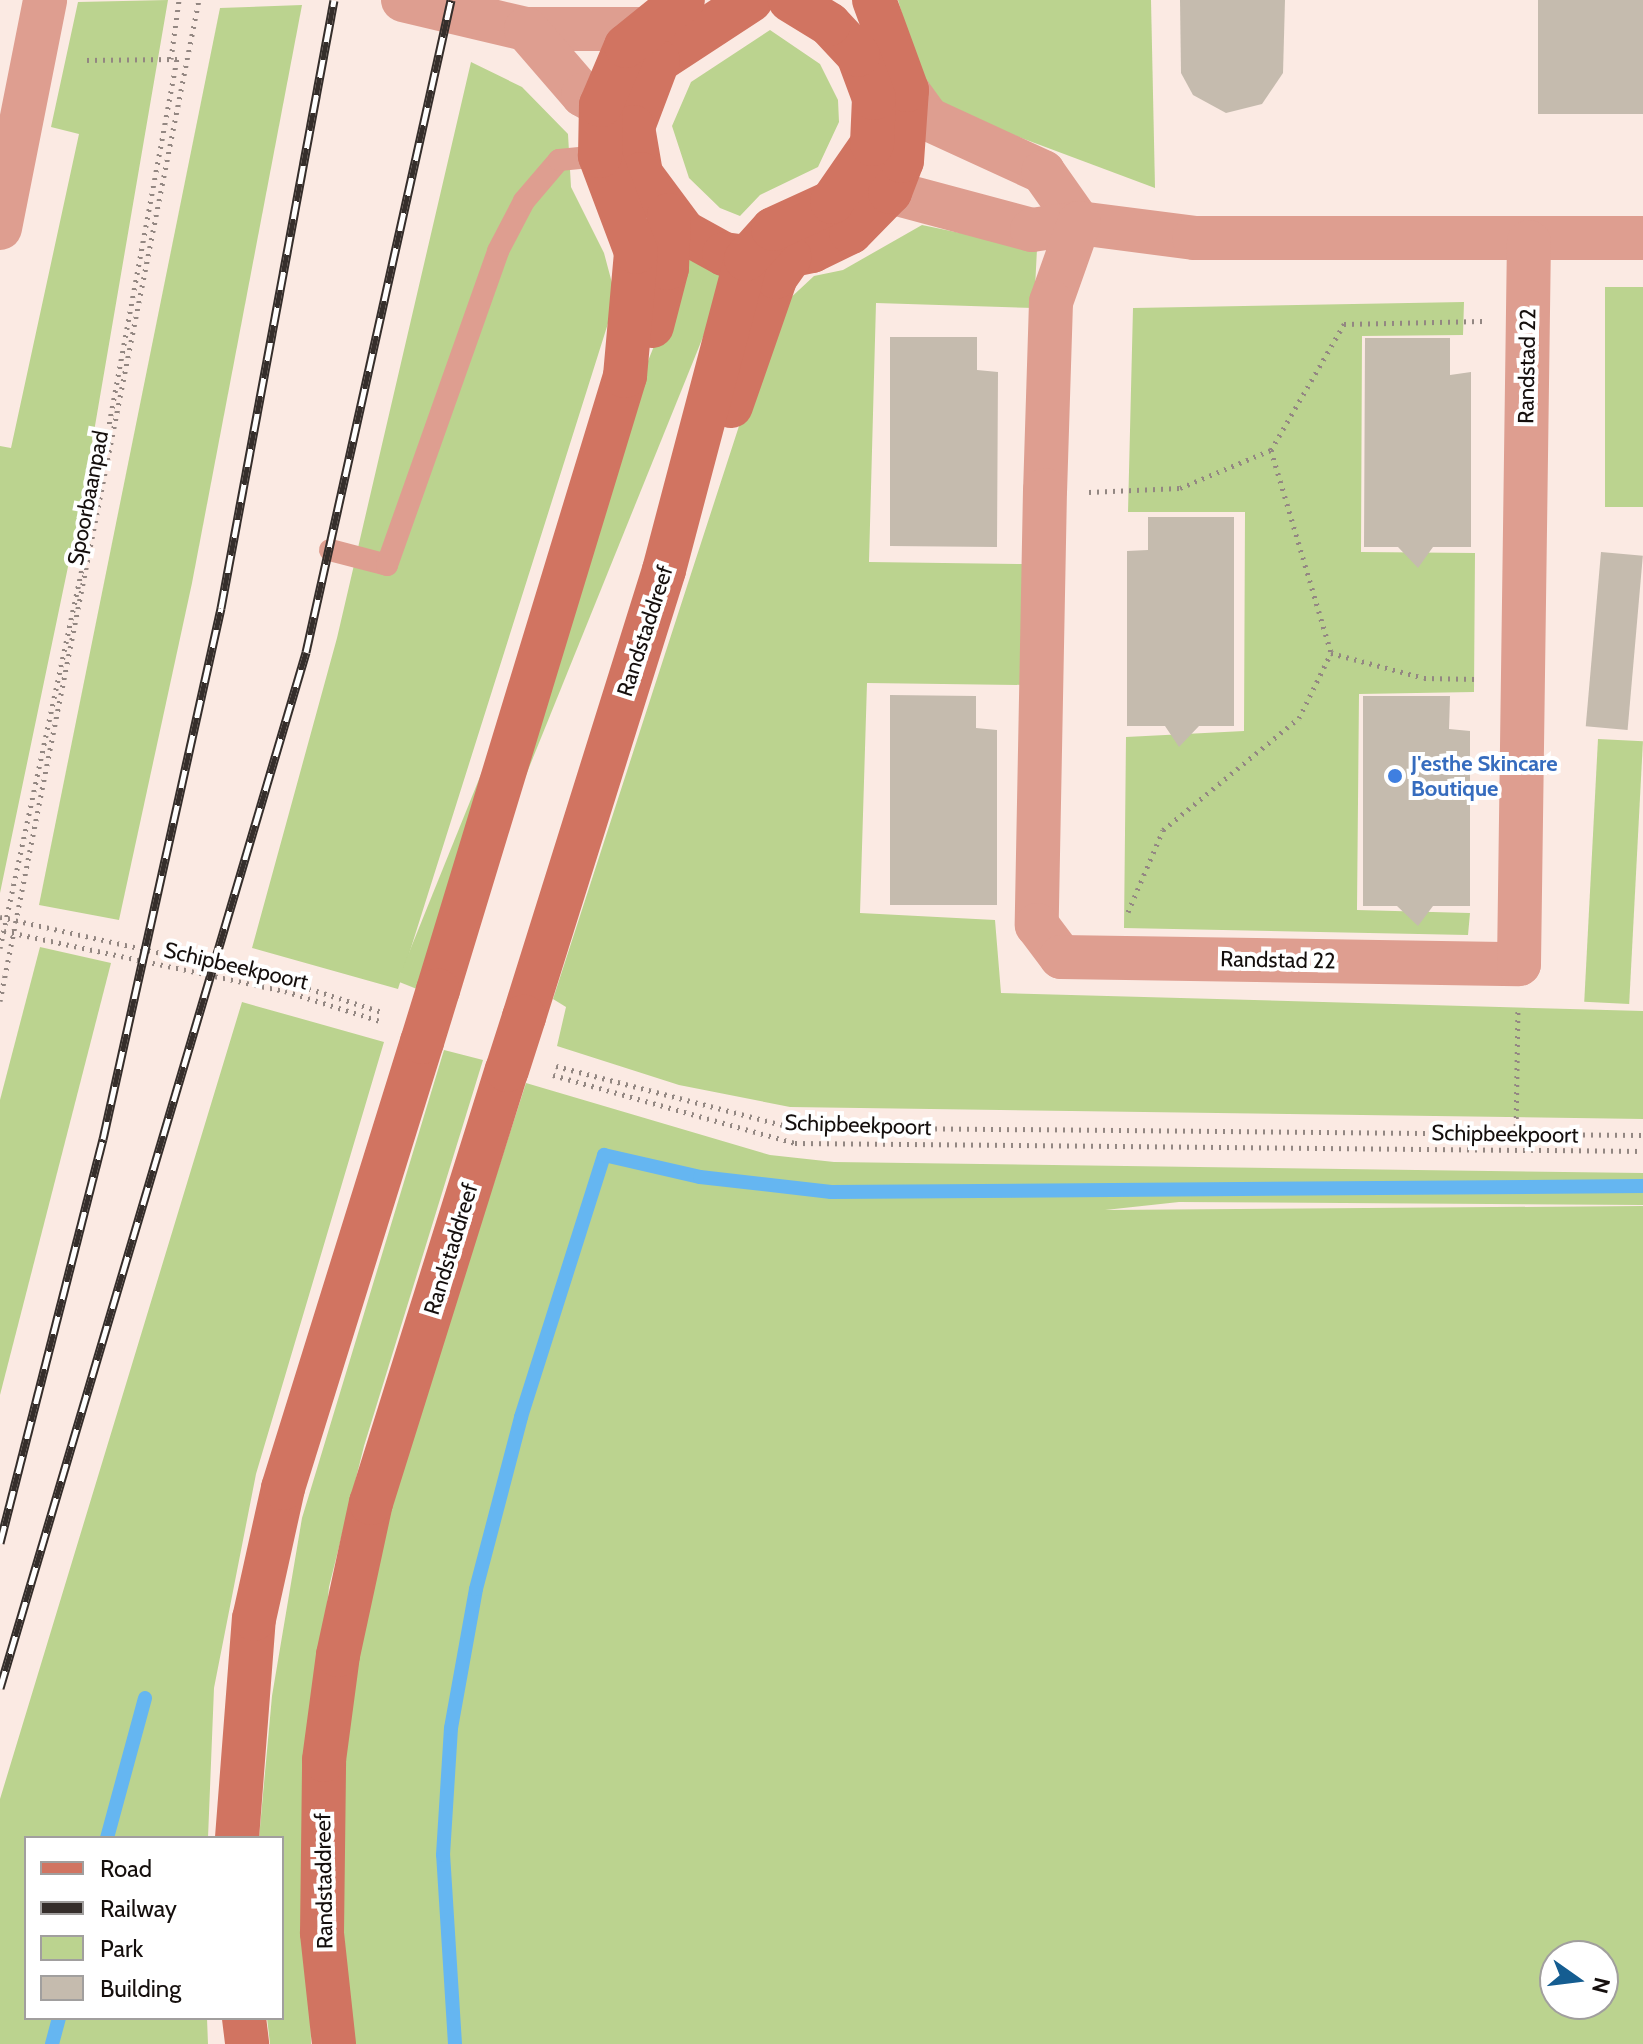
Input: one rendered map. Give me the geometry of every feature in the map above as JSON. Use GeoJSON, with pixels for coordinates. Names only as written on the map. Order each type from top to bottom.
{"type":"FeatureCollection","features":[{"type":"Feature","properties":{"kind":"main road"},"geometry":{"type":"LineString","coordinates":[[683,0],[640,29],[615,65],[617,116],[641,174],[669,215],[703,244],[746,259],[790,257],[851,232],[890,192],[892,129],[840,19],[790,0]]}},
{"type":"Feature","properties":{"kind":"main road"},"geometry":{"type":"LineString","coordinates":[[625,376],[624,328],[636,262],[600,156],[617,116],[658,61],[751,0]]}},
{"type":"Feature","properties":{"kind":"main road"},"geometry":{"type":"LineString","coordinates":[[746,259],[773,229],[849,185],[892,129],[907,90],[881,20]]}},
{"type":"Feature","properties":{"kind":"main road"},"geometry":{"type":"LineString","coordinates":[[237,1836],[254,1619],[283,1488],[402,1027],[438,990],[625,376],[647,344],[667,268],[669,215]]}},
{"type":"Feature","properties":{"kind":"main road","name":"Randstaddreef"},"geometry":{"type":"LineString","coordinates":[[692,474],[730,407],[776,277],[790,257]]}},
{"type":"Feature","properties":{"kind":"main road","name":"Randstaddreef"},"geometry":{"type":"LineString","coordinates":[[334,2044],[322,1933],[323,1807],[338,1655],[371,1503],[532,1068],[524,1017],[692,474],[705,392],[746,259]]}},
{"type":"Feature","properties":{"kind":"main road"},"geometry":{"type":"LineString","coordinates":[[244,2020],[247,2044]]}},
{"type":"Feature","properties":{"kind":"street"},"geometry":{"type":"LineString","coordinates":[[0,228],[45,0]]}},
{"type":"Feature","properties":{"kind":"street"},"geometry":{"type":"LineString","coordinates":[[403,0],[640,29]]}},
{"type":"Feature","properties":{"kind":"street"},"geometry":{"type":"LineString","coordinates":[[531,15],[583,95],[617,116]]}},
{"type":"Feature","properties":{"kind":"street"},"geometry":{"type":"LineString","coordinates":[[907,90],[928,119],[1043,172],[1079,223]]}},
{"type":"Feature","properties":{"kind":"street"},"geometry":{"type":"LineString","coordinates":[[892,129],[1038,191],[1079,223]]}},
{"type":"Feature","properties":{"kind":"street"},"geometry":{"type":"LineString","coordinates":[[890,192],[1032,230],[1079,223],[1155,237],[1529,242],[1643,238]]}},
{"type":"Feature","properties":{"kind":"street","name":"Randstad 22"},"geometry":{"type":"LineString","coordinates":[[1079,223],[1051,302],[1045,490],[1037,925],[1061,957],[1519,964],[1529,242]]}},
{"type":"Feature","properties":{"kind":"lane"},"geometry":{"type":"LineString","coordinates":[[330,550],[387,565],[472,317],[517,213],[559,160],[600,156]]}},
{"type":"Feature","properties":{"kind":"path"},"geometry":{"type":"LineString","coordinates":[[0,948],[3,918],[83,565],[174,59],[179,0]]}},
{"type":"Feature","properties":{"kind":"path","name":"Spoorbaanpad"},"geometry":{"type":"LineString","coordinates":[[0,1001],[19,919],[199,0]]}},
{"type":"Feature","properties":{"kind":"path"},"geometry":{"type":"LineString","coordinates":[[33,61],[174,59]]}},
{"type":"Feature","properties":{"kind":"path"},"geometry":{"type":"LineString","coordinates":[[1045,490],[1180,488],[1271,450],[1344,324],[1528,322]]}},
{"type":"Feature","properties":{"kind":"path"},"geometry":{"type":"LineString","coordinates":[[1124,958],[1128,910],[1163,830],[1299,718],[1331,653],[1271,450]]}},
{"type":"Feature","properties":{"kind":"path"},"geometry":{"type":"LineString","coordinates":[[1331,653],[1424,678],[1523,681]]}},
{"type":"Feature","properties":{"kind":"path"},"geometry":{"type":"LineString","coordinates":[[3,918],[19,919],[286,981],[402,1027]]}},
{"type":"Feature","properties":{"kind":"path","name":"Schipbeekpoort"},"geometry":{"type":"LineString","coordinates":[[4,931],[285,991],[402,1027]]}},
{"type":"Feature","properties":{"kind":"path"},"geometry":{"type":"LineString","coordinates":[[1516,1134],[1519,964]]}},
{"type":"Feature","properties":{"kind":"path"},"geometry":{"type":"LineString","coordinates":[[532,1068],[791,1127],[1643,1135]]}},
{"type":"Feature","properties":{"kind":"path","name":"Schipbeekpoort"},"geometry":{"type":"LineString","coordinates":[[532,1068],[795,1143],[1643,1151]]}},
{"type":"Feature","properties":{"kind":"green space"},"geometry":{"type":"Polygon","coordinates":[[[168,0],[84,490],[0,893],[0,446],[11,448],[79,134],[51,127],[78,2],[168,0]]]}},
{"type":"Feature","properties":{"kind":"green space"},"geometry":{"type":"Polygon","coordinates":[[[898,0],[1151,0],[1155,188],[947,110],[920,76],[898,0]]]}},
{"type":"Feature","properties":{"kind":"green space"},"geometry":{"type":"Polygon","coordinates":[[[302,5],[192,583],[119,920],[39,905],[220,8],[302,5]]]}},
{"type":"Feature","properties":{"kind":"green space"},"geometry":{"type":"Polygon","coordinates":[[[770,30],[820,64],[838,100],[839,122],[818,167],[760,195],[740,216],[720,208],[689,178],[672,126],[691,82],[770,30]]]}},
{"type":"Feature","properties":{"kind":"green space"},"geometry":{"type":"Polygon","coordinates":[[[471,62],[522,87],[568,134],[571,187],[604,253],[616,298],[398,989],[252,948],[337,638],[471,62]]]}},
{"type":"Feature","properties":{"kind":"green space"},"geometry":{"type":"Polygon","coordinates":[[[922,225],[1037,249],[1034,308],[876,303],[869,562],[1024,564],[1026,685],[867,683],[860,913],[995,920],[1001,993],[1643,1011],[1643,1119],[790,1107],[679,1085],[557,1046],[566,1007],[553,999],[764,349],[785,303],[814,276],[843,270],[922,225]]]}},
{"type":"Feature","properties":{"kind":"green space"},"geometry":{"type":"Polygon","coordinates":[[[690,257],[729,273],[436,997],[397,981],[690,257]]]}},
{"type":"Feature","properties":{"kind":"green space"},"geometry":{"type":"Polygon","coordinates":[[[1605,287],[1643,287],[1643,507],[1605,507],[1605,287]]]}},
{"type":"Feature","properties":{"kind":"green space"},"geometry":{"type":"Polygon","coordinates":[[[1464,302],[1463,335],[1362,336],[1361,552],[1475,553],[1474,692],[1359,694],[1357,910],[1470,913],[1468,935],[1124,928],[1126,737],[1244,731],[1245,512],[1128,512],[1133,308],[1464,302]]]}},
{"type":"Feature","properties":{"kind":"green space"},"geometry":{"type":"Polygon","coordinates":[[[1598,739],[1643,741],[1629,1004],[1584,1002],[1598,739]]]}},
{"type":"Feature","properties":{"kind":"green space"},"geometry":{"type":"Polygon","coordinates":[[[40,947],[111,963],[0,1395],[0,1100],[40,947]]]}},
{"type":"Feature","properties":{"kind":"green space"},"geometry":{"type":"Polygon","coordinates":[[[242,1002],[384,1042],[256,1474],[214,1688],[208,1836],[24,1836],[24,2020],[207,2020],[208,2044],[0,2044],[0,1799],[242,1002]]]}},
{"type":"Feature","properties":{"kind":"green space"},"geometry":{"type":"Polygon","coordinates":[[[444,1050],[483,1060],[364,1446],[329,1587],[307,1802],[311,2044],[270,2044],[267,2020],[284,2020],[284,1836],[259,1836],[272,1696],[302,1518],[444,1050]]]}},
{"type":"Feature","properties":{"kind":"green space"},"geometry":{"type":"Polygon","coordinates":[[[526,1083],[770,1155],[834,1162],[1643,1173],[1643,1205],[1179,1202],[1105,1210],[1643,1206],[1643,2044],[355,2044],[343,1929],[345,1762],[363,1627],[398,1479],[526,1083]]]}},
{"type":"Feature","properties":{"kind":"building"},"geometry":{"type":"Polygon","coordinates":[[[1180,0],[1285,0],[1283,73],[1262,104],[1226,113],[1193,95],[1181,73],[1180,0]]]}},
{"type":"Feature","properties":{"kind":"building"},"geometry":{"type":"Polygon","coordinates":[[[1538,0],[1643,0],[1643,114],[1538,114],[1538,0]]]}},
{"type":"Feature","properties":{"kind":"building"},"geometry":{"type":"Polygon","coordinates":[[[890,337],[977,337],[977,370],[998,372],[997,547],[890,546],[890,337]]]}},
{"type":"Feature","properties":{"kind":"building"},"geometry":{"type":"Polygon","coordinates":[[[1365,338],[1450,338],[1450,375],[1471,372],[1471,547],[1433,547],[1418,568],[1398,547],[1364,547],[1365,338]]]}},
{"type":"Feature","properties":{"kind":"building"},"geometry":{"type":"Polygon","coordinates":[[[1148,517],[1234,517],[1234,726],[1199,726],[1179,747],[1165,726],[1127,726],[1127,551],[1148,550],[1148,517]]]}},
{"type":"Feature","properties":{"kind":"building"},"geometry":{"type":"Polygon","coordinates":[[[1601,552],[1643,556],[1628,730],[1586,726],[1601,552]]]}},
{"type":"Feature","properties":{"kind":"building"},"geometry":{"type":"Polygon","coordinates":[[[890,695],[976,696],[976,728],[997,730],[997,905],[890,905],[890,695]]]}},
{"type":"Feature","properties":{"kind":"building"},"geometry":{"type":"Polygon","coordinates":[[[1363,696],[1450,696],[1449,729],[1470,731],[1470,906],[1433,906],[1418,926],[1397,906],[1363,906],[1363,696]]]}},
{"type":"Feature","properties":{"kind":"waterway"},"geometry":{"type":"LineString","coordinates":[[455,2044],[443,1855],[451,1728],[476,1589],[521,1417],[604,1155],[700,1177],[831,1192],[1643,1186]]}},
{"type":"Feature","properties":{"kind":"waterway"},"geometry":{"type":"LineString","coordinates":[[108,1836],[145,1698]]}},
{"type":"Feature","properties":{"kind":"waterway"},"geometry":{"type":"LineString","coordinates":[[52,2044],[58,2020]]}},
{"type":"Feature","properties":{"kind":"railway"},"geometry":{"type":"LineString","coordinates":[[0,1543],[103,1139],[221,608],[334,0]]}},
{"type":"Feature","properties":{"kind":"railway"},"geometry":{"type":"LineString","coordinates":[[0,1688],[306,652],[451,0]]}},
{"type":"Feature","properties":{"kind":"place","name":"J'esthe Skincare Boutique"},"geometry":{"type":"Point","coordinates":[1395,776]}}]}
